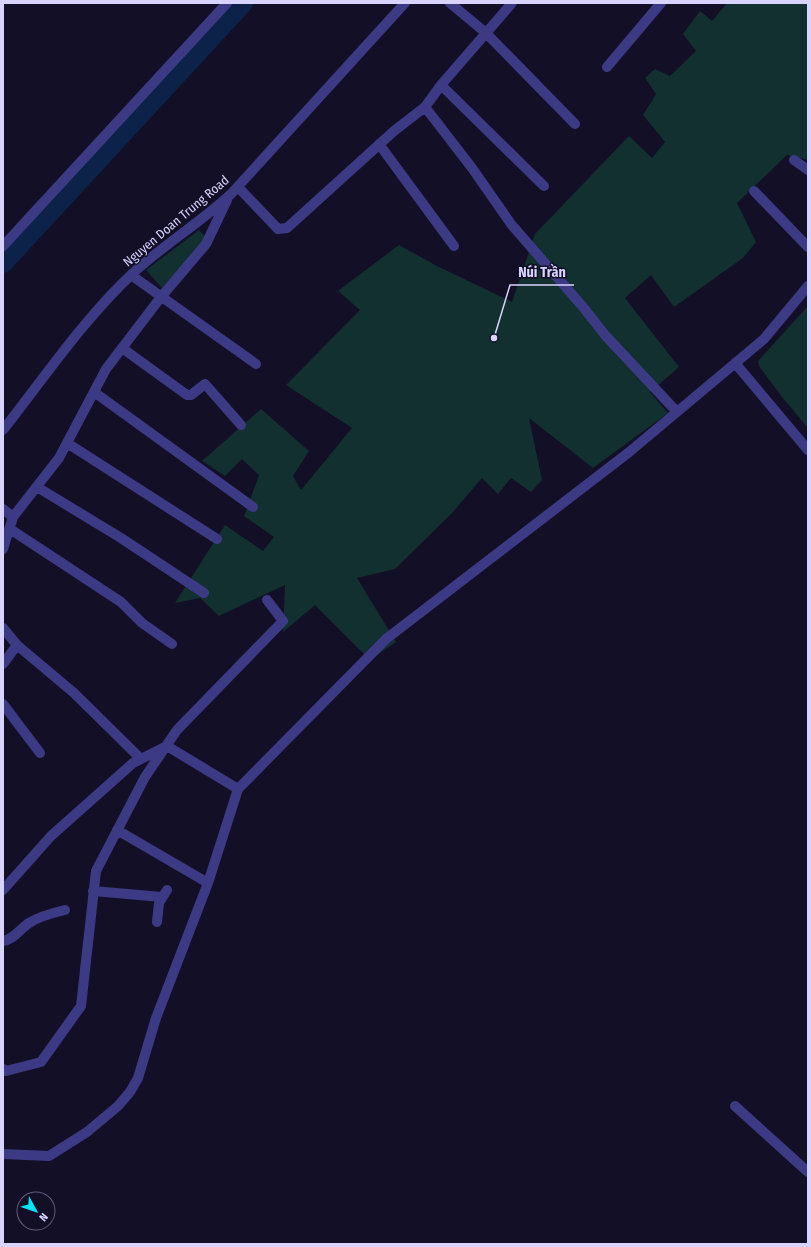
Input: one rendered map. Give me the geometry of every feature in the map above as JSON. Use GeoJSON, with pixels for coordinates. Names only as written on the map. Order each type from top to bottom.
{"type":"FeatureCollection","features":[{"type":"Feature","properties":{"kind":"street"},"geometry":{"type":"LineString","coordinates":[[3,246],[227,3]]}},
{"type":"Feature","properties":{"kind":"street","name":"Nguyen Doan Trung Road"},"geometry":{"type":"LineString","coordinates":[[3,430],[105,302],[131,275],[215,208],[234,190],[405,3]]}},
{"type":"Feature","properties":{"kind":"street"},"geometry":{"type":"LineString","coordinates":[[450,3],[486,33],[575,124]]}},
{"type":"Feature","properties":{"kind":"street"},"geometry":{"type":"LineString","coordinates":[[3,549],[13,517],[59,458],[106,369],[161,297],[206,244],[234,190],[278,229],[282,230],[287,228],[379,144],[426,107],[441,85],[512,3]]}},
{"type":"Feature","properties":{"kind":"street"},"geometry":{"type":"LineString","coordinates":[[607,67],[661,3]]}},
{"type":"Feature","properties":{"kind":"street"},"geometry":{"type":"LineString","coordinates":[[441,85],[544,186]]}},
{"type":"Feature","properties":{"kind":"street"},"geometry":{"type":"LineString","coordinates":[[426,107],[514,228],[583,307],[605,335],[678,412]]}},
{"type":"Feature","properties":{"kind":"street"},"geometry":{"type":"LineString","coordinates":[[379,144],[454,246]]}},
{"type":"Feature","properties":{"kind":"street"},"geometry":{"type":"LineString","coordinates":[[794,160],[808,170]]}},
{"type":"Feature","properties":{"kind":"street"},"geometry":{"type":"LineString","coordinates":[[754,191],[808,247]]}},
{"type":"Feature","properties":{"kind":"street"},"geometry":{"type":"LineString","coordinates":[[131,275],[256,364]]}},
{"type":"Feature","properties":{"kind":"street"},"geometry":{"type":"LineString","coordinates":[[3,1154],[49,1156],[86,1132],[118,1106],[130,1092],[138,1078],[156,1018],[208,883],[238,790],[386,639],[621,458],[678,412],[764,339],[808,286]]}},
{"type":"Feature","properties":{"kind":"street"},"geometry":{"type":"LineString","coordinates":[[122,348],[187,395],[191,395],[205,384],[241,425]]}},
{"type":"Feature","properties":{"kind":"street"},"geometry":{"type":"LineString","coordinates":[[735,363],[808,450]]}},
{"type":"Feature","properties":{"kind":"street"},"geometry":{"type":"LineString","coordinates":[[94,392],[253,507]]}},
{"type":"Feature","properties":{"kind":"street"},"geometry":{"type":"LineString","coordinates":[[67,444],[217,538]]}},
{"type":"Feature","properties":{"kind":"street"},"geometry":{"type":"LineString","coordinates":[[37,487],[152,557],[204,593]]}},
{"type":"Feature","properties":{"kind":"street"},"geometry":{"type":"LineString","coordinates":[[3,509],[13,517]]}},
{"type":"Feature","properties":{"kind":"street"},"geometry":{"type":"LineString","coordinates":[[10,530],[121,602],[142,623],[172,644]]}},
{"type":"Feature","properties":{"kind":"street"},"geometry":{"type":"LineString","coordinates":[[3,1070],[6,1071],[41,1062],[81,1006],[96,871],[146,777],[178,730],[283,621],[267,600]]}},
{"type":"Feature","properties":{"kind":"street"},"geometry":{"type":"LineString","coordinates":[[3,628],[17,645],[74,693],[142,759]]}},
{"type":"Feature","properties":{"kind":"street"},"geometry":{"type":"LineString","coordinates":[[3,664],[17,645]]}},
{"type":"Feature","properties":{"kind":"street"},"geometry":{"type":"LineString","coordinates":[[3,704],[40,752]]}},
{"type":"Feature","properties":{"kind":"street"},"geometry":{"type":"LineString","coordinates":[[167,746],[238,790]]}},
{"type":"Feature","properties":{"kind":"street"},"geometry":{"type":"LineString","coordinates":[[3,890],[51,836],[133,763],[167,746]]}},
{"type":"Feature","properties":{"kind":"street"},"geometry":{"type":"LineString","coordinates":[[117,830],[208,883]]}},
{"type":"Feature","properties":{"kind":"street"},"geometry":{"type":"LineString","coordinates":[[93,891],[164,894],[158,903],[156,922]]}},
{"type":"Feature","properties":{"kind":"street"},"geometry":{"type":"LineString","coordinates":[[3,941],[9,940],[29,923],[43,916],[65,910]]}},
{"type":"Feature","properties":{"kind":"street"},"geometry":{"type":"LineString","coordinates":[[735,1106],[808,1172]]}},
{"type":"Feature","properties":{"kind":"green space"},"geometry":{"type":"Polygon","coordinates":[[[727,3],[808,3],[808,160],[787,155],[737,203],[756,242],[743,258],[674,307],[651,275],[625,298],[679,367],[650,392],[668,413],[593,468],[529,418],[542,480],[531,492],[511,478],[498,494],[482,478],[452,513],[395,569],[357,578],[396,642],[370,660],[315,605],[283,632],[285,585],[219,616],[200,598],[175,603],[225,525],[263,551],[274,537],[244,516],[259,475],[242,459],[225,476],[202,461],[261,409],[309,451],[293,476],[301,490],[352,428],[286,385],[360,310],[338,291],[399,245],[437,266],[512,302],[535,234],[629,136],[652,158],[665,142],[643,115],[656,94],[645,78],[655,69],[670,76],[696,51],[683,34],[700,11],[712,21],[727,3]]]}},
{"type":"Feature","properties":{"kind":"green space"},"geometry":{"type":"Polygon","coordinates":[[[199,230],[206,237],[162,288],[146,270],[199,230]]]}},
{"type":"Feature","properties":{"kind":"green space"},"geometry":{"type":"Polygon","coordinates":[[[808,306],[808,428],[782,397],[759,366],[758,361],[808,306]]]}},
{"type":"Feature","properties":{"kind":"waterway"},"geometry":{"type":"LineString","coordinates":[[3,263],[243,3]]}},
{"type":"Feature","properties":{"kind":"place","name":"Núi Trần"},"geometry":{"type":"Point","coordinates":[494,338]}}]}
